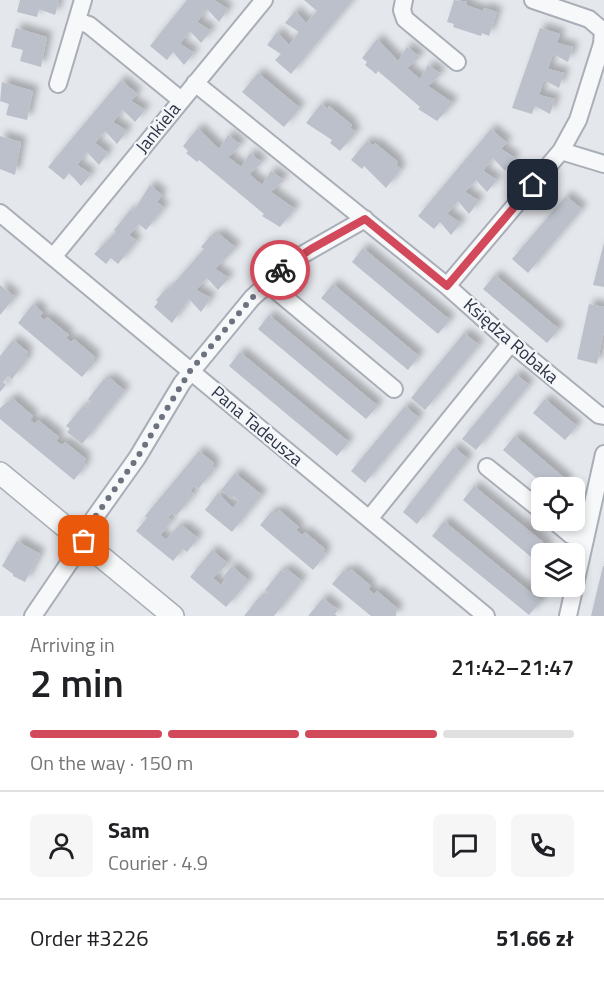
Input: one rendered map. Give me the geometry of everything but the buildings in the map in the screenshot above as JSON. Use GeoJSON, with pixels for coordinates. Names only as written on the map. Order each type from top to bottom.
{"type":"FeatureCollection","features":[{"type":"Feature","properties":{"kind":"street"},"geometry":{"type":"LineString","coordinates":[[58,84],[83,0]]}},
{"type":"Feature","properties":{"kind":"street","name":"Jankiela"},"geometry":{"type":"LineString","coordinates":[[52,257],[264,0]]}},
{"type":"Feature","properties":{"kind":"street"},"geometry":{"type":"LineString","coordinates":[[404,0],[402,10],[405,20],[457,62]]}},
{"type":"Feature","properties":{"kind":"street"},"geometry":{"type":"LineString","coordinates":[[447,286],[561,151],[583,107],[602,44],[603,32],[590,19],[533,0]]}},
{"type":"Feature","properties":{"kind":"street"},"geometry":{"type":"LineString","coordinates":[[77,21],[89,25],[181,100]]}},
{"type":"Feature","properties":{"kind":"street","name":"Księdza Robaka"},"geometry":{"type":"LineString","coordinates":[[195,83],[447,286],[511,343],[599,415],[604,416]]}},
{"type":"Feature","properties":{"kind":"street"},"geometry":{"type":"LineString","coordinates":[[561,151],[604,164]]}},
{"type":"Feature","properties":{"kind":"street","name":"Pana Tadeusza"},"geometry":{"type":"LineString","coordinates":[[0,213],[486,616]]}},
{"type":"Feature","properties":{"kind":"street"},"geometry":{"type":"LineString","coordinates":[[33,616],[137,458],[190,371],[217,337],[269,280],[295,259],[365,219]]}},
{"type":"Feature","properties":{"kind":"street"},"geometry":{"type":"LineString","coordinates":[[269,280],[278,292],[394,389]]}},
{"type":"Feature","properties":{"kind":"street"},"geometry":{"type":"LineString","coordinates":[[369,519],[511,343]]}},
{"type":"Feature","properties":{"kind":"street"},"geometry":{"type":"LineString","coordinates":[[568,616],[604,454]]}},
{"type":"Feature","properties":{"kind":"street"},"geometry":{"type":"LineString","coordinates":[[488,467],[531,502]]}},
{"type":"Feature","properties":{"kind":"street"},"geometry":{"type":"LineString","coordinates":[[0,473],[173,616]]}},
{"type":"Feature","properties":{"kind":"street"},"geometry":{"type":"LineString","coordinates":[[565,531],[585,540]]}},
{"type":"Feature","properties":{"kind":"way so far"},"geometry":{"type":"LineString","coordinates":[[84,541],[80,538],[137,458],[190,371],[261,287],[280,270]]}},
{"type":"Feature","properties":{"kind":"route"},"geometry":{"type":"LineString","coordinates":[[280,270],[311,249],[365,219],[447,286],[533,185]]}}]}
